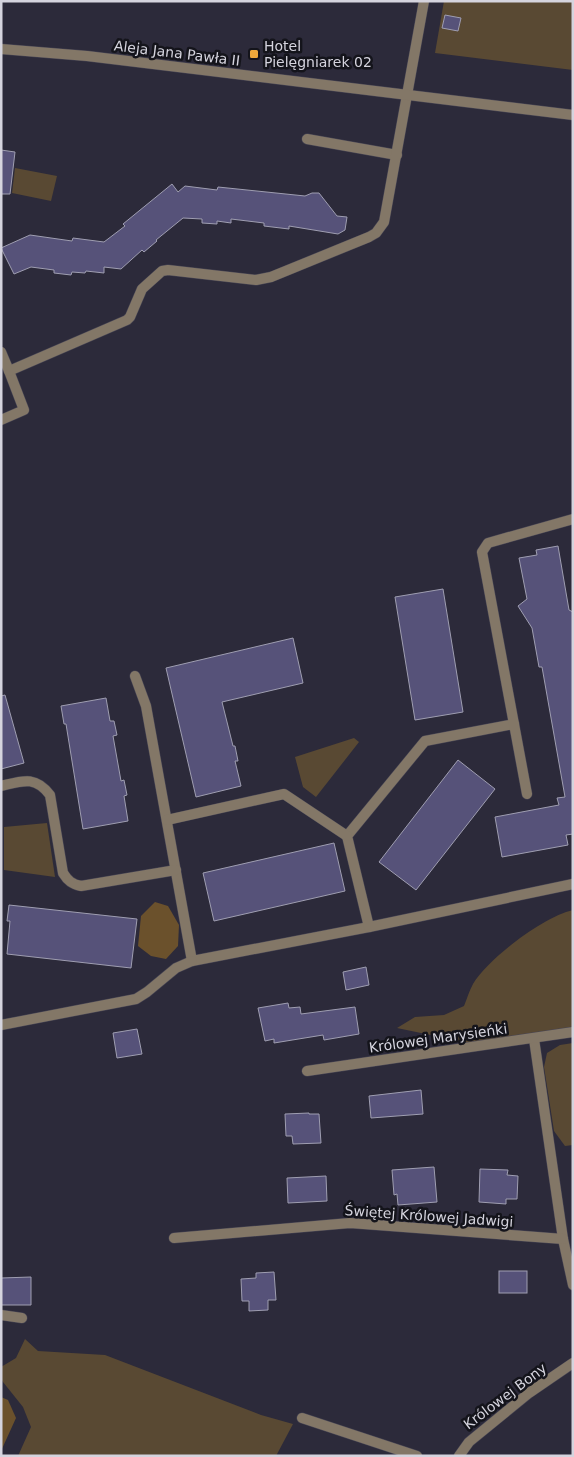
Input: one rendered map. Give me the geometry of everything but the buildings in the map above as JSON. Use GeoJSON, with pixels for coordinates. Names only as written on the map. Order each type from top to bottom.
{"type":"FeatureCollection","features":[{"type":"Feature","properties":{"kind":"street"},"geometry":{"type":"LineString","coordinates":[[5,372],[126,320],[130,317],[142,289],[162,271],[168,270],[256,280],[271,277],[376,233],[384,222],[424,1]]}},
{"type":"Feature","properties":{"kind":"street","name":"Aleja Jana Pawła II"},"geometry":{"type":"LineString","coordinates":[[1,49],[87,56],[573,115]]}},
{"type":"Feature","properties":{"kind":"street"},"geometry":{"type":"LineString","coordinates":[[307,139],[396,155]]}},
{"type":"Feature","properties":{"kind":"street"},"geometry":{"type":"LineString","coordinates":[[1,352],[5,372],[24,410],[1,420]]}},
{"type":"Feature","properties":{"kind":"street"},"geometry":{"type":"LineString","coordinates":[[527,794],[482,552],[488,543],[573,519]]}},
{"type":"Feature","properties":{"kind":"street"},"geometry":{"type":"LineString","coordinates":[[135,676],[146,706],[192,962]]}},
{"type":"Feature","properties":{"kind":"street"},"geometry":{"type":"LineString","coordinates":[[347,836],[425,741],[514,724]]}},
{"type":"Feature","properties":{"kind":"street"},"geometry":{"type":"LineString","coordinates":[[1,786],[28,780],[38,783],[45,788],[50,795],[63,873],[74,884],[81,886],[176,870]]}},
{"type":"Feature","properties":{"kind":"street"},"geometry":{"type":"LineString","coordinates":[[167,820],[284,794],[347,836],[369,927]]}},
{"type":"Feature","properties":{"kind":"street"},"geometry":{"type":"LineString","coordinates":[[2,1022],[136,999],[176,968],[192,962],[573,884]]}},
{"type":"Feature","properties":{"kind":"street","name":"Królowej Marysieńki"},"geometry":{"type":"LineString","coordinates":[[307,1071],[573,1032]]}},
{"type":"Feature","properties":{"kind":"street"},"geometry":{"type":"LineString","coordinates":[[534,1039],[563,1239],[573,1284]]}},
{"type":"Feature","properties":{"kind":"street","name":"Świętej Królowej Jadwigi"},"geometry":{"type":"LineString","coordinates":[[174,1238],[350,1223],[563,1239]]}},
{"type":"Feature","properties":{"kind":"street"},"geometry":{"type":"LineString","coordinates":[[1,1315],[22,1318]]}},
{"type":"Feature","properties":{"kind":"street","name":"Królowej Bony"},"geometry":{"type":"LineString","coordinates":[[459,1456],[469,1442],[529,1392],[573,1363]]}},
{"type":"Feature","properties":{"kind":"street"},"geometry":{"type":"LineString","coordinates":[[302,1418],[417,1456]]}},
{"type":"Feature","properties":{"kind":"shaded area"},"geometry":{"type":"Polygon","coordinates":[[[444,1],[573,1],[573,70],[435,53],[444,1]]]}},
{"type":"Feature","properties":{"kind":"shaded area"},"geometry":{"type":"Polygon","coordinates":[[[15,168],[57,176],[51,201],[12,193],[15,168]]]}},
{"type":"Feature","properties":{"kind":"shaded area"},"geometry":{"type":"Polygon","coordinates":[[[354,738],[359,742],[316,797],[303,787],[295,757],[354,738]]]}},
{"type":"Feature","properties":{"kind":"shaded area"},"geometry":{"type":"Polygon","coordinates":[[[47,823],[55,877],[4,870],[4,827],[47,823]]]}},
{"type":"Feature","properties":{"kind":"shaded area"},"geometry":{"type":"Polygon","coordinates":[[[155,902],[168,906],[179,925],[178,946],[166,959],[151,956],[138,946],[141,916],[155,902]]]}},
{"type":"Feature","properties":{"kind":"shaded area"},"geometry":{"type":"Polygon","coordinates":[[[573,910],[573,1028],[469,1043],[397,1028],[415,1017],[444,1015],[464,1006],[473,984],[491,962],[532,930],[561,914],[573,910]]]}},
{"type":"Feature","properties":{"kind":"shaded area"},"geometry":{"type":"Polygon","coordinates":[[[573,1043],[573,1145],[565,1146],[554,1131],[544,1067],[547,1053],[560,1045],[573,1043]]]}},
{"type":"Feature","properties":{"kind":"shaded area"},"geometry":{"type":"Polygon","coordinates":[[[25,1339],[38,1351],[105,1355],[261,1415],[293,1424],[276,1456],[18,1456],[31,1427],[23,1407],[1,1378],[1,1367],[16,1358],[25,1339]]]}},
{"type":"Feature","properties":{"kind":"shaded area"},"geometry":{"type":"Polygon","coordinates":[[[1,1397],[8,1400],[16,1418],[1,1451],[1,1397]]]}},
{"type":"Feature","properties":{"kind":"place","name":"Hotel Pielęgniarek 02"},"geometry":{"type":"Point","coordinates":[254,54]}}]}
